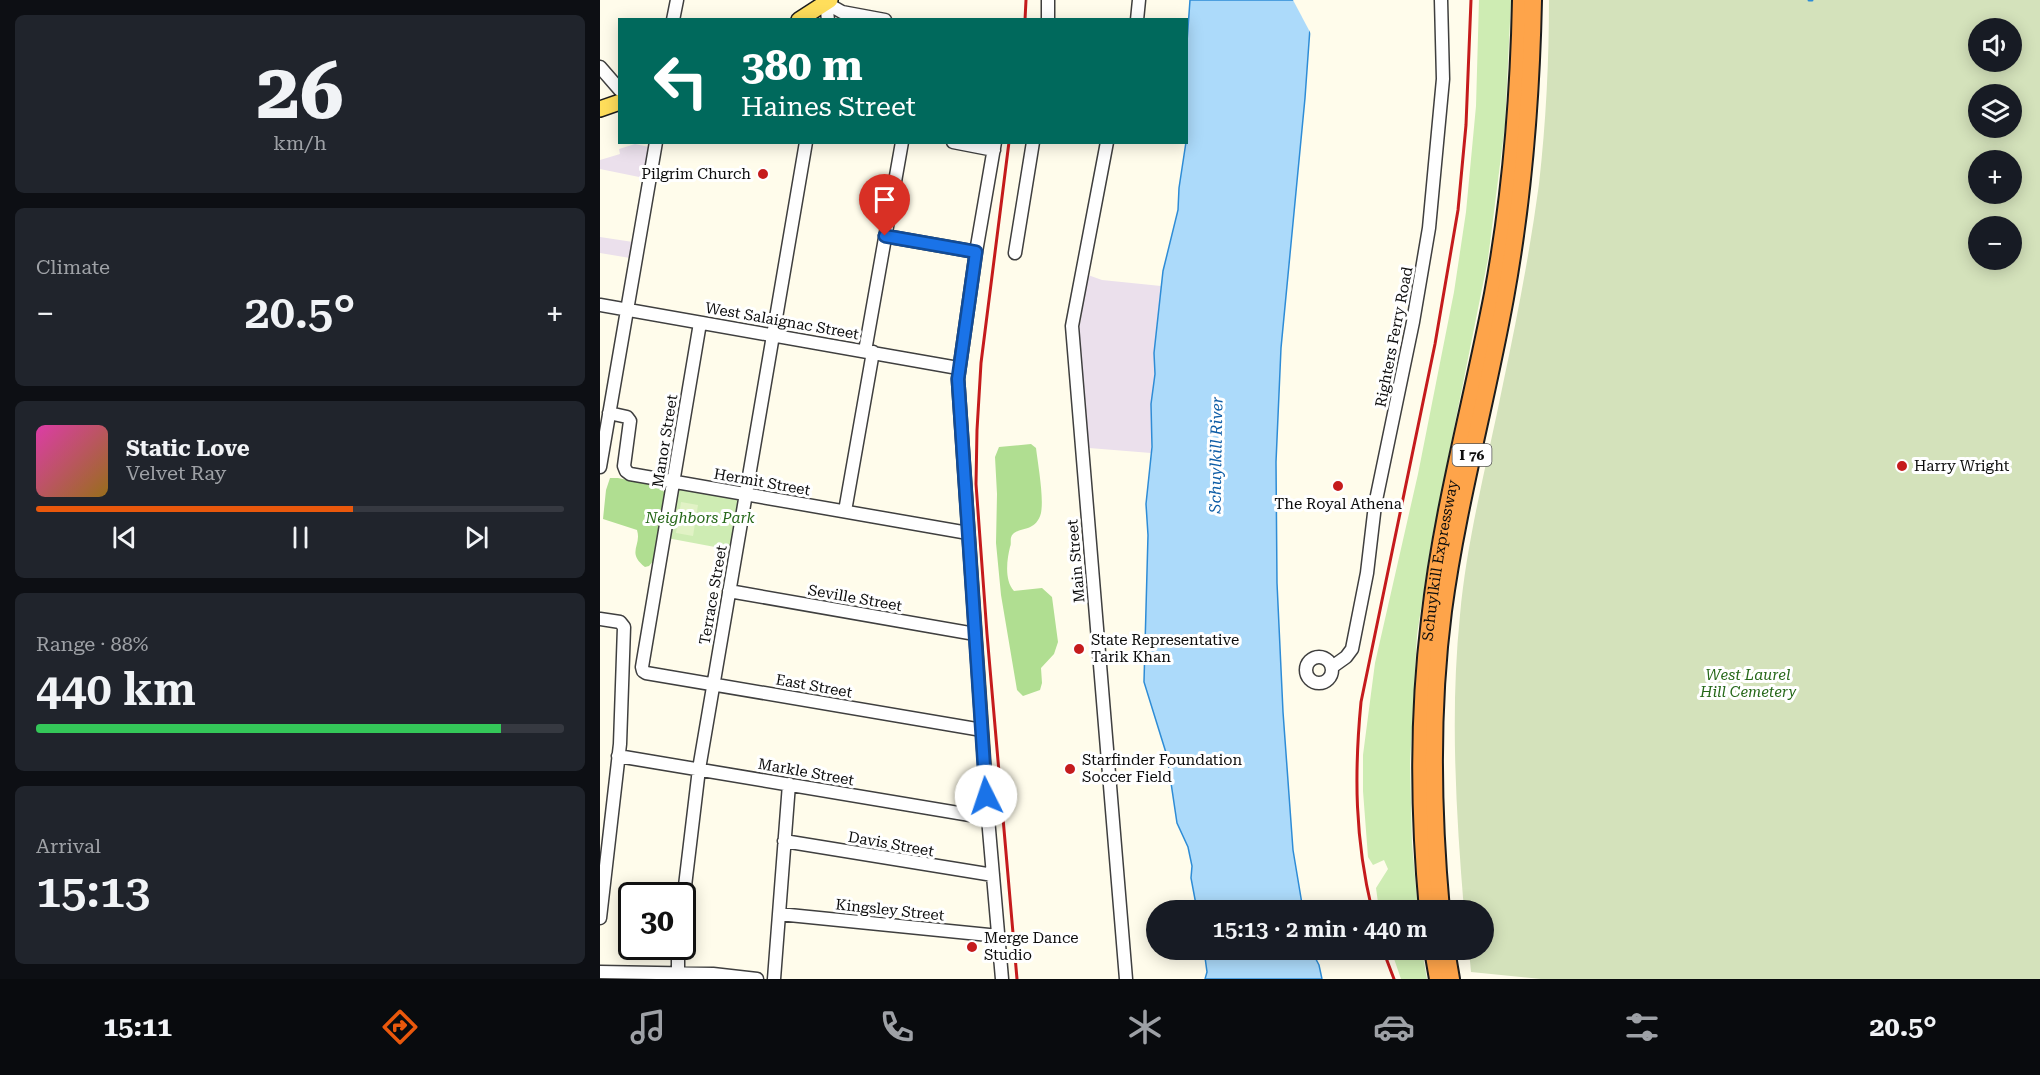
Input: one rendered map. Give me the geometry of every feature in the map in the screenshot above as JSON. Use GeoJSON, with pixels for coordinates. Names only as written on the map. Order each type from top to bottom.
{"type":"FeatureCollection","features":[{"type":"Feature","properties":{"kind":"highway","name":"Schuylkill Expressway"},"geometry":{"type":"LineString","coordinates":[[1427,900],[1420,778],[1421,725],[1430,620],[1450,500],[1491,302],[1506,211],[1519,77],[1521,0]]}},
{"type":"Feature","properties":{"kind":"highway","name":"Schuylkill Expressway"},"geometry":{"type":"LineString","coordinates":[[1440,900],[1433,771],[1439,654],[1451,560],[1514,247],[1527,144],[1533,0]]}},
{"type":"Feature","properties":{"kind":"highway"},"geometry":{"type":"LineString","coordinates":[[1435,960],[1438,979]]}},
{"type":"Feature","properties":{"kind":"highway"},"geometry":{"type":"LineString","coordinates":[[1447,960],[1450,979]]}},
{"type":"Feature","properties":{"kind":"main road"},"geometry":{"type":"LineString","coordinates":[[802,18],[828,1]]}},
{"type":"Feature","properties":{"kind":"main road"},"geometry":{"type":"LineString","coordinates":[[600,109],[618,103]]}},
{"type":"Feature","properties":{"kind":"street"},"geometry":{"type":"LineString","coordinates":[[673,18],[677,0]]}},
{"type":"Feature","properties":{"kind":"street"},"geometry":{"type":"LineString","coordinates":[[1048,0],[1048,18]]}},
{"type":"Feature","properties":{"kind":"street"},"geometry":{"type":"LineString","coordinates":[[1137,18],[1139,0]]}},
{"type":"Feature","properties":{"kind":"street","name":"Righters Ferry Road"},"geometry":{"type":"LineString","coordinates":[[1332,667],[1347,657],[1352,649],[1367,573],[1375,505],[1413,322],[1429,228],[1443,78],[1441,0]]}},
{"type":"Feature","properties":{"kind":"street"},"geometry":{"type":"LineString","coordinates":[[828,1],[828,18]]}},
{"type":"Feature","properties":{"kind":"street"},"geometry":{"type":"LineString","coordinates":[[828,1],[842,12],[874,18]]}},
{"type":"Feature","properties":{"kind":"street"},"geometry":{"type":"LineString","coordinates":[[600,67],[618,88]]}},
{"type":"Feature","properties":{"kind":"street"},"geometry":{"type":"LineString","coordinates":[[600,467],[656,144]]}},
{"type":"Feature","properties":{"kind":"street","name":"Terrace Street"},"geometry":{"type":"LineString","coordinates":[[685,882],[699,769],[807,144]]}},
{"type":"Feature","properties":{"kind":"street"},"geometry":{"type":"LineString","coordinates":[[845,511],[885,236],[902,144]]}},
{"type":"Feature","properties":{"kind":"street"},"geometry":{"type":"LineString","coordinates":[[974,144],[995,146],[958,368],[988,818],[1002,979]]}},
{"type":"Feature","properties":{"kind":"street"},"geometry":{"type":"LineString","coordinates":[[1015,253],[1033,144]]}},
{"type":"Feature","properties":{"kind":"street","name":"Main Street"},"geometry":{"type":"LineString","coordinates":[[1107,144],[1072,326],[1126,979]]}},
{"type":"Feature","properties":{"kind":"street"},"geometry":{"type":"LineString","coordinates":[[885,236],[976,252]]}},
{"type":"Feature","properties":{"kind":"street","name":"West Salaignac Street"},"geometry":{"type":"LineString","coordinates":[[600,305],[958,368]]}},
{"type":"Feature","properties":{"kind":"street","name":"Manor Street"},"geometry":{"type":"LineString","coordinates":[[643,671],[700,323]]}},
{"type":"Feature","properties":{"kind":"street","name":"Hermit Street"},"geometry":{"type":"LineString","coordinates":[[609,413],[627,417],[630,421],[624,465],[630,474],[968,533]]}},
{"type":"Feature","properties":{"kind":"street","name":"Seville Street"},"geometry":{"type":"LineString","coordinates":[[729,591],[975,634]]}},
{"type":"Feature","properties":{"kind":"street"},"geometry":{"type":"LineString","coordinates":[[600,619],[623,624],[618,756],[600,918]]}},
{"type":"Feature","properties":{"kind":"street","name":"East Street"},"geometry":{"type":"LineString","coordinates":[[643,671],[982,730]]}},
{"type":"Feature","properties":{"kind":"street","name":"Markle Street"},"geometry":{"type":"LineString","coordinates":[[618,756],[988,818]]}},
{"type":"Feature","properties":{"kind":"street"},"geometry":{"type":"LineString","coordinates":[[774,979],[789,784]]}},
{"type":"Feature","properties":{"kind":"street","name":"Davis Street"},"geometry":{"type":"LineString","coordinates":[[784,841],[993,875]]}},
{"type":"Feature","properties":{"kind":"street","name":"Kingsley Street"},"geometry":{"type":"LineString","coordinates":[[779,914],[999,936]]}},
{"type":"Feature","properties":{"kind":"street"},"geometry":{"type":"LineString","coordinates":[[678,960],[678,976]]}},
{"type":"Feature","properties":{"kind":"street"},"geometry":{"type":"LineString","coordinates":[[600,972],[678,976],[713,974],[757,979]]}},
{"type":"Feature","properties":{"kind":"shaded area"},"geometry":{"type":"Polygon","coordinates":[[[635,144],[649,147],[644,178],[600,169],[600,160],[620,154],[619,149],[635,144]]]}},
{"type":"Feature","properties":{"kind":"shaded area"},"geometry":{"type":"Polygon","coordinates":[[[600,237],[633,242],[630,258],[600,253],[600,237]]]}},
{"type":"Feature","properties":{"kind":"shaded area"},"geometry":{"type":"Polygon","coordinates":[[[1088,275],[1102,280],[1161,286],[1154,353],[1151,453],[1089,448],[1079,330],[1088,275]]]}},
{"type":"Feature","properties":{"kind":"green space"},"geometry":{"type":"Polygon","coordinates":[[[1479,0],[1511,0],[1505,125],[1488,259],[1431,543],[1417,635],[1410,763],[1412,843],[1417,900],[1378,900],[1376,888],[1388,869],[1384,860],[1373,865],[1368,857],[1363,755],[1375,663],[1418,474],[1454,292],[1466,212],[1476,106],[1479,0]]]}},
{"type":"Feature","properties":{"kind":"green space","name":"West Laurel Hill Cemetery"},"geometry":{"type":"Polygon","coordinates":[[[1549,0],[2040,0],[2040,979],[1541,979],[1471,972],[1470,960],[1494,960],[1494,900],[1463,900],[1455,762],[1455,689],[1460,615],[1468,557],[1527,259],[1541,161],[1548,69],[1549,0]]]}},
{"type":"Feature","properties":{"kind":"green space"},"geometry":{"type":"Polygon","coordinates":[[[1031,444],[1036,448],[1041,513],[1036,523],[1012,536],[1007,563],[1008,575],[1014,591],[1042,588],[1052,597],[1058,642],[1054,654],[1041,668],[1040,690],[1023,696],[1017,690],[1001,595],[996,543],[995,457],[999,447],[1031,444]]]}},
{"type":"Feature","properties":{"kind":"green space"},"geometry":{"type":"Polygon","coordinates":[[[610,478],[660,487],[665,493],[654,560],[649,566],[645,567],[636,557],[637,530],[603,519],[606,490],[610,478]]]}},
{"type":"Feature","properties":{"kind":"green space","name":"Neighbors Park"},"geometry":{"type":"Polygon","coordinates":[[[679,488],[737,499],[739,504],[731,550],[667,538],[679,488]]]}},
{"type":"Feature","properties":{"kind":"green space"},"geometry":{"type":"Polygon","coordinates":[[[681,502],[698,505],[693,536],[676,533],[681,502]]]}},
{"type":"Feature","properties":{"kind":"green space"},"geometry":{"type":"Polygon","coordinates":[[[1394,960],[1424,960],[1427,979],[1401,979],[1394,960]]]}},
{"type":"Feature","properties":{"kind":"water","name":"Schuylkill River"},"geometry":{"type":"Polygon","coordinates":[[[1190,0],[1312,0],[1281,348],[1276,462],[1277,583],[1283,712],[1293,850],[1301,900],[1195,900],[1191,878],[1192,866],[1188,847],[1177,823],[1167,756],[1144,682],[1148,535],[1146,504],[1152,447],[1151,404],[1155,374],[1154,353],[1163,271],[1178,210],[1179,188],[1186,144],[1188,144],[1190,0]]]}},
{"type":"Feature","properties":{"kind":"water"},"geometry":{"type":"Polygon","coordinates":[[[1205,960],[1316,960],[1322,979],[1205,979],[1207,972],[1205,960]]]}},
{"type":"Feature","properties":{"kind":"pier"},"geometry":{"type":"Polygon","coordinates":[[[1293,0],[1315,0],[1312,34],[1311,34],[1293,0]]]}},
{"type":"Feature","properties":{"kind":"railway"},"geometry":{"type":"LineString","coordinates":[[1025,18],[1026,0]]}},
{"type":"Feature","properties":{"kind":"railway"},"geometry":{"type":"LineString","coordinates":[[1370,900],[1359,832],[1357,755],[1361,702],[1435,344],[1458,210],[1466,125],[1471,0]]}},
{"type":"Feature","properties":{"kind":"railway"},"geometry":{"type":"LineString","coordinates":[[1009,144],[981,363],[976,484],[1017,979]]}},
{"type":"Feature","properties":{"kind":"railway"},"geometry":{"type":"LineString","coordinates":[[1387,960],[1394,979]]}},
{"type":"Feature","properties":{"kind":"place","name":"Pilgrim Church"},"geometry":{"type":"Point","coordinates":[763,174]}},
{"type":"Feature","properties":{"kind":"place","name":"Harry Wright"},"geometry":{"type":"Point","coordinates":[1902,466]}},
{"type":"Feature","properties":{"kind":"place","name":"The Royal Athena"},"geometry":{"type":"Point","coordinates":[1338,486]}},
{"type":"Feature","properties":{"kind":"place","name":"State Representative Tarik Khan"},"geometry":{"type":"Point","coordinates":[1079,649]}},
{"type":"Feature","properties":{"kind":"place","name":"Starfinder Foundation Soccer Field"},"geometry":{"type":"Point","coordinates":[1070,769]}},
{"type":"Feature","properties":{"kind":"place","name":"Merge Dance Studio"},"geometry":{"type":"Point","coordinates":[972,947]}},
{"type":"Feature","properties":{"kind":"route"},"geometry":{"type":"LineString","coordinates":[[885,236],[976,252],[958,379],[986,796]]}}]}
